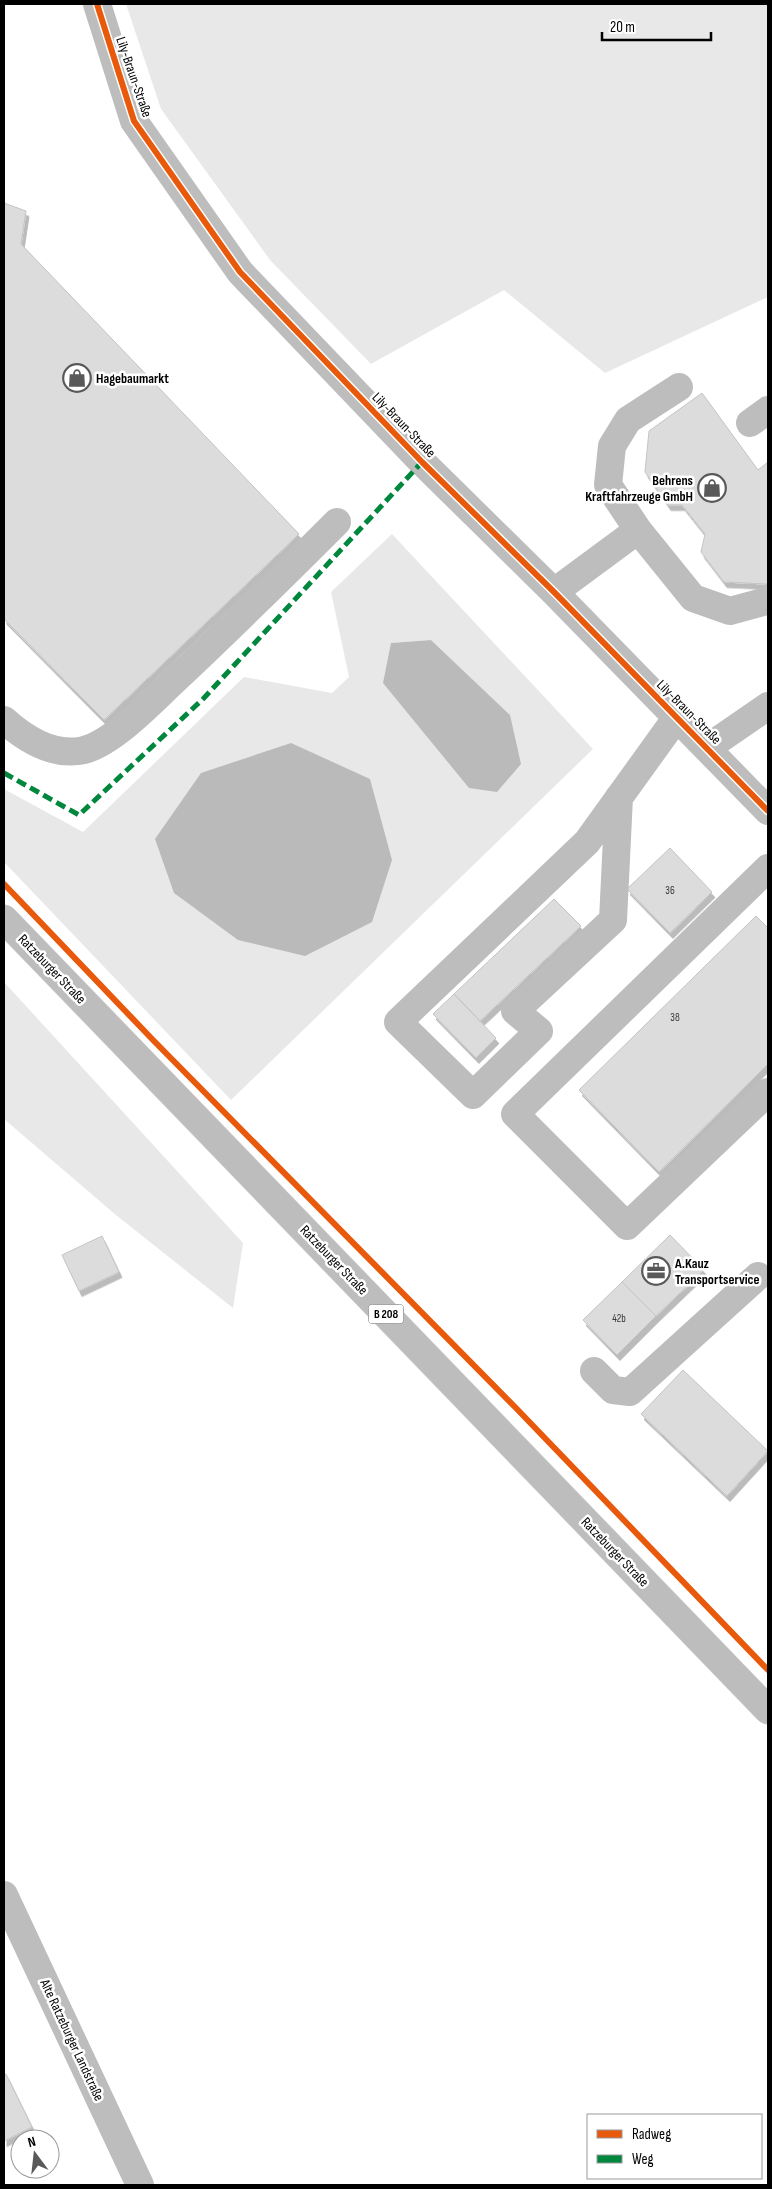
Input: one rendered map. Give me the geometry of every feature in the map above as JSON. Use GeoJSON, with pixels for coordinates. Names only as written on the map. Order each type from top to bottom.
{"type":"FeatureCollection","features":[{"type":"Feature","properties":{"kind":"street","name":"Lily-Braun-Straße"},"geometry":{"type":"LineString","coordinates":[[97,4],[134,121],[240,272],[422,462],[554,592],[768,811]]}},
{"type":"Feature","properties":{"kind":"street"},"geometry":{"type":"LineString","coordinates":[[679,387],[628,420],[612,446],[608,485],[638,530],[693,598],[730,611],[768,599]]}},
{"type":"Feature","properties":{"kind":"street"},"geometry":{"type":"LineString","coordinates":[[4,720],[16,731],[48,749],[79,751],[102,742],[128,723],[205,651],[337,522]]}},
{"type":"Feature","properties":{"kind":"street"},"geometry":{"type":"LineString","coordinates":[[554,592],[638,530]]}},
{"type":"Feature","properties":{"kind":"street"},"geometry":{"type":"LineString","coordinates":[[708,748],[768,706]]}},
{"type":"Feature","properties":{"kind":"street"},"geometry":{"type":"LineString","coordinates":[[619,797],[613,920],[515,1010],[539,1031],[473,1096],[398,1022],[587,842],[619,797],[677,717]]}},
{"type":"Feature","properties":{"kind":"street"},"geometry":{"type":"LineString","coordinates":[[768,868],[515,1114],[627,1226],[768,1092]]}},
{"type":"Feature","properties":{"kind":"street","name":"Ratzeburger Straße"},"geometry":{"type":"LineString","coordinates":[[4,919],[768,1710]]}},
{"type":"Feature","properties":{"kind":"street"},"geometry":{"type":"LineString","coordinates":[[594,1372],[613,1390],[630,1392],[765,1278]]}},
{"type":"Feature","properties":{"kind":"street","name":"Alte Ratzeburger Landstraße"},"geometry":{"type":"LineString","coordinates":[[4,1895],[140,2185]]}},
{"type":"Feature","properties":{"kind":"shaded area"},"geometry":{"type":"Polygon","coordinates":[[[126,4],[768,4],[768,297],[605,373],[504,290],[371,364],[270,260],[161,109],[126,4]]]}},
{"type":"Feature","properties":{"kind":"shaded area"},"geometry":{"type":"Polygon","coordinates":[[[392,534],[593,749],[231,1100],[4,862],[4,789],[83,832],[244,677],[332,693],[349,677],[331,592],[392,534]],[[431,640],[391,643],[510,715],[431,640]]]}},
{"type":"Feature","properties":{"kind":"shaded area"},"geometry":{"type":"Polygon","coordinates":[[[431,640],[510,715],[521,764],[497,792],[469,788],[383,683],[391,643],[431,640]]]}},
{"type":"Feature","properties":{"kind":"shaded area"},"geometry":{"type":"Polygon","coordinates":[[[291,743],[370,779],[392,860],[372,922],[305,956],[238,940],[174,893],[155,839],[201,773],[291,743]]]}},
{"type":"Feature","properties":{"kind":"shaded area"},"geometry":{"type":"Polygon","coordinates":[[[4,982],[243,1243],[233,1308],[116,1215],[4,1119],[4,982]]]}},
{"type":"Feature","properties":{"kind":"building","name":"Hagebaumarkt"},"geometry":{"type":"Polygon","coordinates":[[[4,203],[26,211],[21,244],[299,534],[104,720],[4,619],[4,203]]]}},
{"type":"Feature","properties":{"kind":"building","name":"Behrens Kraftfahrzeuge GmbH"},"geometry":{"type":"Polygon","coordinates":[[[702,393],[758,470],[768,462],[768,582],[766,584],[724,582],[701,552],[705,534],[682,505],[668,505],[645,472],[649,431],[702,393]]]}},
{"type":"Feature","properties":{"kind":"building"},"geometry":{"type":"Polygon","coordinates":[[[670,848],[712,892],[670,933],[627,889],[670,848]]]}},
{"type":"Feature","properties":{"kind":"building"},"geometry":{"type":"Polygon","coordinates":[[[554,899],[581,926],[480,1021],[454,994],[554,899]]]}},
{"type":"Feature","properties":{"kind":"building"},"geometry":{"type":"Polygon","coordinates":[[[756,916],[768,928],[768,1064],[659,1172],[579,1090],[756,916]]]}},
{"type":"Feature","properties":{"kind":"building"},"geometry":{"type":"Polygon","coordinates":[[[454,994],[496,1038],[476,1058],[433,1014],[454,994]]]}},
{"type":"Feature","properties":{"kind":"building"},"geometry":{"type":"Polygon","coordinates":[[[670,1235],[704,1270],[656,1316],[622,1282],[670,1235]]]}},
{"type":"Feature","properties":{"kind":"building"},"geometry":{"type":"Polygon","coordinates":[[[102,1236],[119,1272],[79,1291],[62,1255],[102,1236]]]}},
{"type":"Feature","properties":{"kind":"building"},"geometry":{"type":"Polygon","coordinates":[[[622,1282],[656,1316],[617,1355],[583,1320],[622,1282]]]}},
{"type":"Feature","properties":{"kind":"building"},"geometry":{"type":"Polygon","coordinates":[[[683,1370],[768,1451],[727,1496],[641,1414],[683,1370]]]}},
{"type":"Feature","properties":{"kind":"building"},"geometry":{"type":"Polygon","coordinates":[[[6,2074],[32,2127],[28,2129],[10,2129],[10,2138],[4,2141],[4,2075],[6,2074]]]}},
{"type":"Feature","properties":{"kind":"marked path"},"geometry":{"type":"LineString","coordinates":[[4,773],[79,815],[203,699],[422,462]]}},
{"type":"Feature","properties":{"kind":"cycle path"},"geometry":{"type":"LineString","coordinates":[[97,4],[134,121],[240,272],[422,462],[554,592],[768,811]]}},
{"type":"Feature","properties":{"kind":"cycle path"},"geometry":{"type":"LineString","coordinates":[[4,884],[153,1040],[515,1407],[768,1670]]}},
{"type":"Feature","properties":{"kind":"place","name":"Hagebaumarkt"},"geometry":{"type":"Point","coordinates":[77,378]}},
{"type":"Feature","properties":{"kind":"place","name":"Behrens Kraftfahrzeuge GmbH"},"geometry":{"type":"Point","coordinates":[712,488]}},
{"type":"Feature","properties":{"kind":"place","name":"A.Kauz Transportservice"},"geometry":{"type":"Point","coordinates":[656,1271]}}]}
